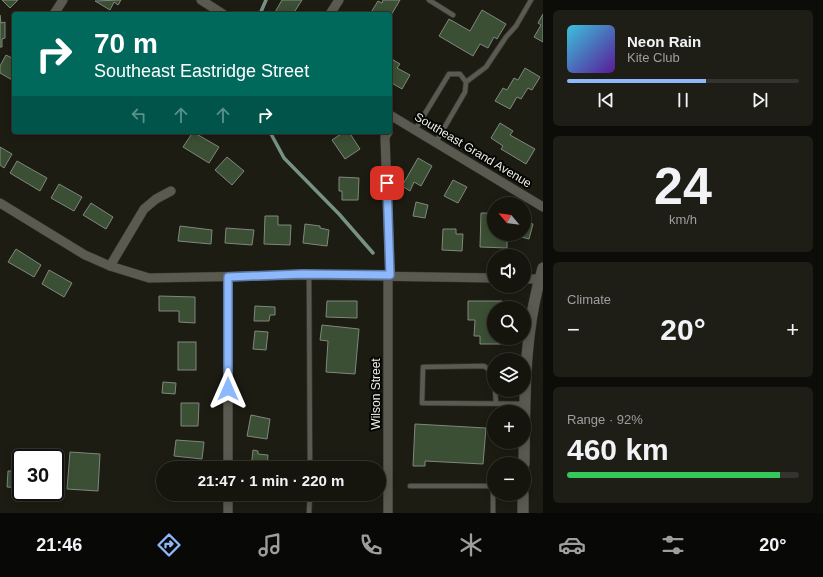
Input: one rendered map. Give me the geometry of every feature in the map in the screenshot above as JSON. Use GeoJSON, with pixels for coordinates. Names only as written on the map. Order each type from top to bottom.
{"type":"FeatureCollection","features":[{"type":"Feature","properties":{"kind":"street"},"geometry":{"type":"LineString","coordinates":[[55,12],[63,0]]}},
{"type":"Feature","properties":{"kind":"street"},"geometry":{"type":"LineString","coordinates":[[200,0],[220,12]]}},
{"type":"Feature","properties":{"kind":"street"},"geometry":{"type":"LineString","coordinates":[[331,12],[339,0]]}},
{"type":"Feature","properties":{"kind":"street","name":"Southeast Grand Avenue"},"geometry":{"type":"LineString","coordinates":[[393,116],[543,207]]}},
{"type":"Feature","properties":{"kind":"street","name":"Wilson Street"},"geometry":{"type":"LineString","coordinates":[[387,134],[385,137],[389,275],[388,513]]}},
{"type":"Feature","properties":{"kind":"street"},"geometry":{"type":"LineString","coordinates":[[110,266],[144,209],[156,199],[171,191]]}},
{"type":"Feature","properties":{"kind":"street"},"geometry":{"type":"LineString","coordinates":[[0,203],[85,255],[110,266],[149,278],[309,274],[487,278]]}},
{"type":"Feature","properties":{"kind":"street"},"geometry":{"type":"LineString","coordinates":[[524,457],[526,358],[529,321],[543,268]]}},
{"type":"Feature","properties":{"kind":"street"},"geometry":{"type":"LineString","coordinates":[[228,277],[228,461]]}},
{"type":"Feature","properties":{"kind":"street"},"geometry":{"type":"LineString","coordinates":[[228,501],[228,513]]}},
{"type":"Feature","properties":{"kind":"street"},"geometry":{"type":"LineString","coordinates":[[523,501],[523,513]]}},
{"type":"Feature","properties":{"kind":"lane"},"geometry":{"type":"LineString","coordinates":[[429,0],[453,15]]}},
{"type":"Feature","properties":{"kind":"lane"},"geometry":{"type":"LineString","coordinates":[[466,82],[486,67],[506,37],[516,26],[531,0]]}},
{"type":"Feature","properties":{"kind":"lane"},"geometry":{"type":"LineString","coordinates":[[415,130],[449,74],[460,74],[466,82],[465,92],[436,142]]}},
{"type":"Feature","properties":{"kind":"lane"},"geometry":{"type":"LineString","coordinates":[[309,274],[310,461]]}},
{"type":"Feature","properties":{"kind":"lane"},"geometry":{"type":"LineString","coordinates":[[487,368],[484,366],[423,367],[422,403],[525,404]]}},
{"type":"Feature","properties":{"kind":"lane"},"geometry":{"type":"LineString","coordinates":[[496,397],[496,403]]}},
{"type":"Feature","properties":{"kind":"lane"},"geometry":{"type":"LineString","coordinates":[[410,486],[492,486],[493,513]]}},
{"type":"Feature","properties":{"kind":"lane"},"geometry":{"type":"LineString","coordinates":[[309,513],[310,501]]}},
{"type":"Feature","properties":{"kind":"building"},"geometry":{"type":"Polygon","coordinates":[[[2,0],[18,0],[10,8],[2,0]]]}},
{"type":"Feature","properties":{"kind":"building"},"geometry":{"type":"Polygon","coordinates":[[[121,0],[118,5],[114,2],[110,10],[95,1],[121,0]]]}},
{"type":"Feature","properties":{"kind":"building"},"geometry":{"type":"Polygon","coordinates":[[[282,0],[302,0],[294,12],[275,12],[282,0]]]}},
{"type":"Feature","properties":{"kind":"building"},"geometry":{"type":"Polygon","coordinates":[[[383,0],[400,0],[392,14],[392,12],[371,12],[378,1],[382,3],[383,0]]]}},
{"type":"Feature","properties":{"kind":"building"},"geometry":{"type":"Polygon","coordinates":[[[482,10],[506,24],[497,39],[494,37],[488,48],[480,44],[473,56],[439,36],[449,19],[470,31],[482,10]]]}},
{"type":"Feature","properties":{"kind":"building"},"geometry":{"type":"Polygon","coordinates":[[[543,14],[543,42],[534,37],[541,25],[538,23],[543,14]]]}},
{"type":"Feature","properties":{"kind":"building"},"geometry":{"type":"Polygon","coordinates":[[[0,15],[1,23],[5,22],[5,38],[2,39],[2,47],[0,47],[0,15]]]}},
{"type":"Feature","properties":{"kind":"building"},"geometry":{"type":"Polygon","coordinates":[[[6,55],[12,58],[12,80],[0,73],[0,66],[6,55]]]}},
{"type":"Feature","properties":{"kind":"building"},"geometry":{"type":"Polygon","coordinates":[[[392,59],[400,64],[397,68],[410,75],[402,89],[392,83],[392,59]]]}},
{"type":"Feature","properties":{"kind":"building"},"geometry":{"type":"Polygon","coordinates":[[[525,68],[540,77],[532,90],[528,88],[521,99],[517,97],[510,109],[495,101],[503,88],[507,90],[514,78],[518,80],[525,68]]]}},
{"type":"Feature","properties":{"kind":"building"},"geometry":{"type":"Polygon","coordinates":[[[500,123],[513,131],[510,135],[535,149],[526,164],[501,149],[503,146],[491,138],[500,123]]]}},
{"type":"Feature","properties":{"kind":"building"},"geometry":{"type":"Polygon","coordinates":[[[192,134],[196,134],[219,147],[209,163],[183,147],[192,134]]]}},
{"type":"Feature","properties":{"kind":"building"},"geometry":{"type":"Polygon","coordinates":[[[341,134],[350,134],[360,149],[345,159],[332,140],[341,134]]]}},
{"type":"Feature","properties":{"kind":"building"},"geometry":{"type":"Polygon","coordinates":[[[0,147],[12,154],[4,168],[0,165],[0,147]]]}},
{"type":"Feature","properties":{"kind":"building"},"geometry":{"type":"Polygon","coordinates":[[[227,157],[244,171],[232,185],[215,170],[227,157]]]}},
{"type":"Feature","properties":{"kind":"building"},"geometry":{"type":"Polygon","coordinates":[[[418,158],[432,166],[421,186],[414,182],[410,191],[402,186],[418,158]]]}},
{"type":"Feature","properties":{"kind":"building"},"geometry":{"type":"Polygon","coordinates":[[[17,161],[47,178],[40,191],[10,173],[17,161]]]}},
{"type":"Feature","properties":{"kind":"building"},"geometry":{"type":"Polygon","coordinates":[[[339,177],[359,178],[358,200],[342,200],[342,191],[339,191],[339,177]]]}},
{"type":"Feature","properties":{"kind":"building"},"geometry":{"type":"Polygon","coordinates":[[[453,180],[467,187],[458,203],[444,196],[453,180]]]}},
{"type":"Feature","properties":{"kind":"building"},"geometry":{"type":"Polygon","coordinates":[[[59,184],[82,197],[74,211],[51,198],[59,184]]]}},
{"type":"Feature","properties":{"kind":"building"},"geometry":{"type":"Polygon","coordinates":[[[416,202],[428,205],[425,218],[413,216],[416,202]]]}},
{"type":"Feature","properties":{"kind":"building"},"geometry":{"type":"Polygon","coordinates":[[[91,203],[113,217],[106,229],[83,215],[91,203]]]}},
{"type":"Feature","properties":{"kind":"building"},"geometry":{"type":"Polygon","coordinates":[[[481,213],[487,213],[487,241],[507,241],[507,248],[480,247],[481,213]]]}},
{"type":"Feature","properties":{"kind":"building"},"geometry":{"type":"Polygon","coordinates":[[[265,216],[278,216],[278,225],[291,225],[290,245],[264,244],[265,216]]]}},
{"type":"Feature","properties":{"kind":"building"},"geometry":{"type":"Polygon","coordinates":[[[305,224],[320,226],[320,228],[329,230],[327,246],[303,243],[305,224]]]}},
{"type":"Feature","properties":{"kind":"building"},"geometry":{"type":"Polygon","coordinates":[[[180,226],[212,230],[211,244],[178,241],[180,226]]]}},
{"type":"Feature","properties":{"kind":"building"},"geometry":{"type":"Polygon","coordinates":[[[226,228],[254,230],[252,245],[225,243],[226,228]]]}},
{"type":"Feature","properties":{"kind":"building"},"geometry":{"type":"Polygon","coordinates":[[[443,229],[456,229],[456,234],[463,234],[462,251],[442,250],[443,229]]]}},
{"type":"Feature","properties":{"kind":"building"},"geometry":{"type":"Polygon","coordinates":[[[16,249],[41,265],[34,277],[8,262],[16,249]]]}},
{"type":"Feature","properties":{"kind":"building"},"geometry":{"type":"Polygon","coordinates":[[[49,270],[72,283],[64,297],[42,284],[49,270]]]}},
{"type":"Feature","properties":{"kind":"building"},"geometry":{"type":"Polygon","coordinates":[[[159,296],[195,297],[195,323],[179,322],[179,311],[159,311],[159,296]]]}},
{"type":"Feature","properties":{"kind":"building"},"geometry":{"type":"Polygon","coordinates":[[[327,301],[357,301],[357,318],[326,317],[327,301]]]}},
{"type":"Feature","properties":{"kind":"building"},"geometry":{"type":"Polygon","coordinates":[[[468,301],[487,301],[487,344],[480,344],[480,336],[474,336],[475,320],[468,320],[468,301]]]}},
{"type":"Feature","properties":{"kind":"building"},"geometry":{"type":"Polygon","coordinates":[[[255,306],[275,307],[275,315],[270,315],[269,321],[254,321],[255,306]]]}},
{"type":"Feature","properties":{"kind":"building"},"geometry":{"type":"Polygon","coordinates":[[[322,325],[359,329],[355,374],[326,372],[328,341],[320,340],[322,325]]]}},
{"type":"Feature","properties":{"kind":"building"},"geometry":{"type":"Polygon","coordinates":[[[255,331],[268,332],[266,350],[253,349],[255,331]]]}},
{"type":"Feature","properties":{"kind":"building"},"geometry":{"type":"Polygon","coordinates":[[[178,342],[196,342],[196,370],[178,370],[178,342]]]}},
{"type":"Feature","properties":{"kind":"building"},"geometry":{"type":"Polygon","coordinates":[[[163,382],[176,383],[175,394],[162,393],[163,382]]]}},
{"type":"Feature","properties":{"kind":"building"},"geometry":{"type":"Polygon","coordinates":[[[181,403],[199,403],[198,426],[181,426],[181,403]]]}},
{"type":"Feature","properties":{"kind":"building"},"geometry":{"type":"Polygon","coordinates":[[[251,415],[270,419],[267,439],[247,436],[251,415]]]}},
{"type":"Feature","properties":{"kind":"building"},"geometry":{"type":"Polygon","coordinates":[[[415,424],[486,428],[483,464],[425,461],[425,466],[413,466],[415,424]]]}},
{"type":"Feature","properties":{"kind":"building"},"geometry":{"type":"Polygon","coordinates":[[[176,440],[204,442],[202,459],[174,456],[176,440]]]}},
{"type":"Feature","properties":{"kind":"building"},"geometry":{"type":"Polygon","coordinates":[[[253,450],[258,451],[258,454],[268,455],[268,461],[252,461],[253,450]]]}},
{"type":"Feature","properties":{"kind":"building"},"geometry":{"type":"Polygon","coordinates":[[[70,452],[100,454],[98,491],[67,489],[70,452]]]}},
{"type":"Feature","properties":{"kind":"building"},"geometry":{"type":"Polygon","coordinates":[[[8,471],[12,471],[12,487],[7,487],[8,471]]]}},
{"type":"Feature","properties":{"kind":"waterway"},"geometry":{"type":"LineString","coordinates":[[261,12],[266,0]]}},
{"type":"Feature","properties":{"kind":"waterway"},"geometry":{"type":"LineString","coordinates":[[271,134],[284,158],[339,214],[373,253]]}},
{"type":"Feature","properties":{"kind":"route"},"geometry":{"type":"LineString","coordinates":[[228,389],[228,277],[302,274],[390,275],[387,183]]}}]}
